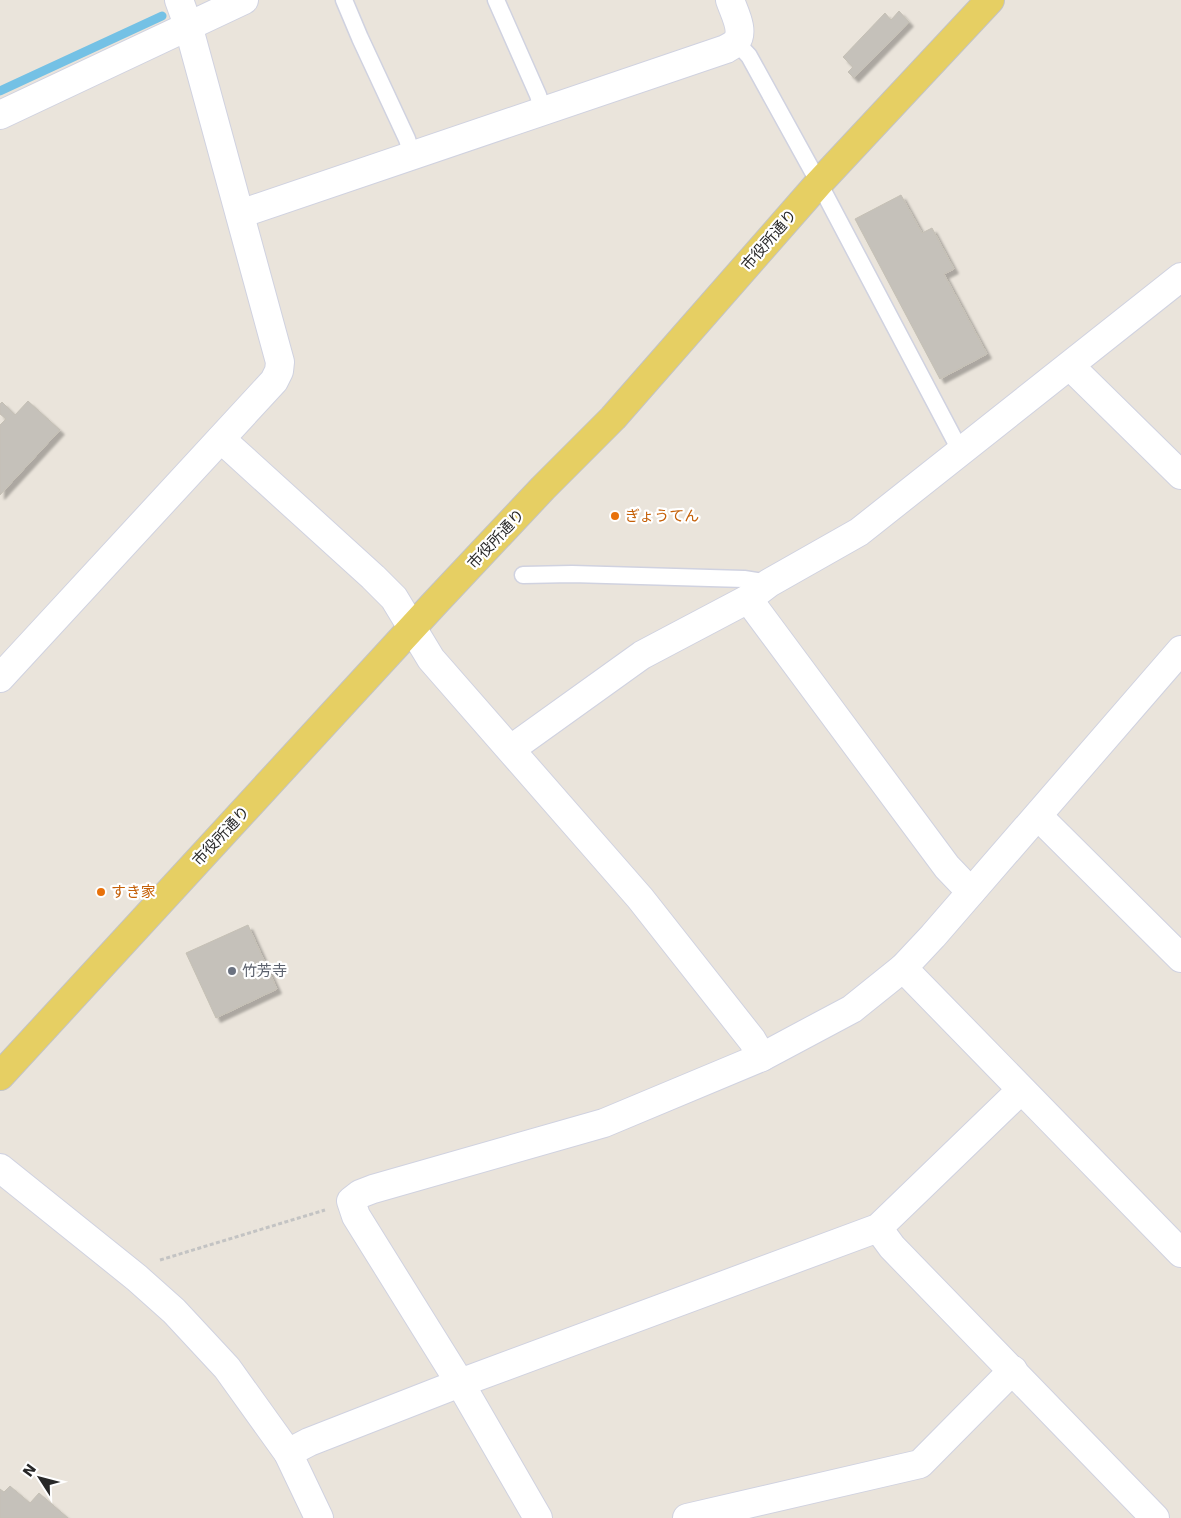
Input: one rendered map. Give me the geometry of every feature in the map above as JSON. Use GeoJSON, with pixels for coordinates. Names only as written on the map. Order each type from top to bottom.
{"type":"FeatureCollection","features":[{"type":"Feature","properties":{"kind":"main road","name":"市役所通り"},"geometry":{"type":"LineString","coordinates":[[0,1076],[544,488],[613,418],[819,183],[990,0]]}},
{"type":"Feature","properties":{"kind":"street"},"geometry":{"type":"LineString","coordinates":[[0,678],[274,381],[279,371],[280,362],[240,214],[188,25],[178,0]]}},
{"type":"Feature","properties":{"kind":"street"},"geometry":{"type":"LineString","coordinates":[[0,115],[244,0]]}},
{"type":"Feature","properties":{"kind":"street"},"geometry":{"type":"LineString","coordinates":[[240,214],[726,49],[736,42],[740,35],[739,26],[730,0]]}},
{"type":"Feature","properties":{"kind":"street"},"geometry":{"type":"LineString","coordinates":[[511,750],[642,655],[758,591],[859,532],[1181,277]]}},
{"type":"Feature","properties":{"kind":"street"},"geometry":{"type":"LineString","coordinates":[[1070,366],[1181,475]]}},
{"type":"Feature","properties":{"kind":"street"},"geometry":{"type":"LineString","coordinates":[[221,439],[394,598],[430,659],[640,898],[752,1040],[762,1057]]}},
{"type":"Feature","properties":{"kind":"street"},"geometry":{"type":"LineString","coordinates":[[758,591],[947,868],[971,892]]}},
{"type":"Feature","properties":{"kind":"street"},"geometry":{"type":"LineString","coordinates":[[538,1518],[460,1382],[356,1216],[351,1201],[360,1194],[373,1189],[604,1123],[762,1057],[852,1009],[903,968],[933,936],[1181,650]]}},
{"type":"Feature","properties":{"kind":"street"},"geometry":{"type":"LineString","coordinates":[[1038,816],[1181,958]]}},
{"type":"Feature","properties":{"kind":"street"},"geometry":{"type":"LineString","coordinates":[[903,968],[1181,1253]]}},
{"type":"Feature","properties":{"kind":"street"},"geometry":{"type":"LineString","coordinates":[[288,1452],[460,1382],[878,1228],[1021,1090]]}},
{"type":"Feature","properties":{"kind":"street"},"geometry":{"type":"LineString","coordinates":[[0,1168],[111,1256],[174,1311],[228,1368],[288,1452],[319,1518]]}},
{"type":"Feature","properties":{"kind":"street"},"geometry":{"type":"LineString","coordinates":[[878,1228],[892,1247],[1155,1518]]}},
{"type":"Feature","properties":{"kind":"street"},"geometry":{"type":"LineString","coordinates":[[688,1518],[920,1464],[1013,1370]]}},
{"type":"Feature","properties":{"kind":"lane"},"geometry":{"type":"LineString","coordinates":[[344,0],[412,155]]}},
{"type":"Feature","properties":{"kind":"lane"},"geometry":{"type":"LineString","coordinates":[[496,0],[538,95],[543,111]]}},
{"type":"Feature","properties":{"kind":"lane"},"geometry":{"type":"LineString","coordinates":[[736,42],[749,56],[819,183],[961,452]]}},
{"type":"Feature","properties":{"kind":"lane"},"geometry":{"type":"LineString","coordinates":[[523,575],[572,574],[744,579],[758,591]]}},
{"type":"Feature","properties":{"kind":"path"},"geometry":{"type":"LineString","coordinates":[[160,1260],[333,1207]]}},
{"type":"Feature","properties":{"kind":"building"},"geometry":{"type":"Polygon","coordinates":[[[899,11],[909,22],[854,78],[848,72],[853,67],[843,57],[885,13],[891,20],[899,11]]]}},
{"type":"Feature","properties":{"kind":"building"},"geometry":{"type":"Polygon","coordinates":[[[901,195],[922,233],[932,228],[954,269],[944,274],[987,354],[940,379],[855,219],[901,195]]]}},
{"type":"Feature","properties":{"kind":"building"},"geometry":{"type":"Polygon","coordinates":[[[28,401],[60,430],[0,495],[0,425],[6,419],[0,414],[0,404],[2,402],[15,415],[28,401]]]}},
{"type":"Feature","properties":{"kind":"building","name":"竹芳寺"},"geometry":{"type":"Polygon","coordinates":[[[248,925],[277,989],[216,1018],[186,953],[248,925]]]}},
{"type":"Feature","properties":{"kind":"building"},"geometry":{"type":"Polygon","coordinates":[[[10,1486],[30,1503],[39,1493],[68,1518],[0,1518],[0,1489],[4,1492],[10,1486]]]}},
{"type":"Feature","properties":{"kind":"waterway"},"geometry":{"type":"LineString","coordinates":[[0,91],[162,16]]}},
{"type":"Feature","properties":{"kind":"place","name":"ぎょうてん"},"geometry":{"type":"Point","coordinates":[615,516]}},
{"type":"Feature","properties":{"kind":"place","name":"すき家"},"geometry":{"type":"Point","coordinates":[101,892]}},
{"type":"Feature","properties":{"kind":"place","name":"竹芳寺"},"geometry":{"type":"Point","coordinates":[232,971]}}]}
